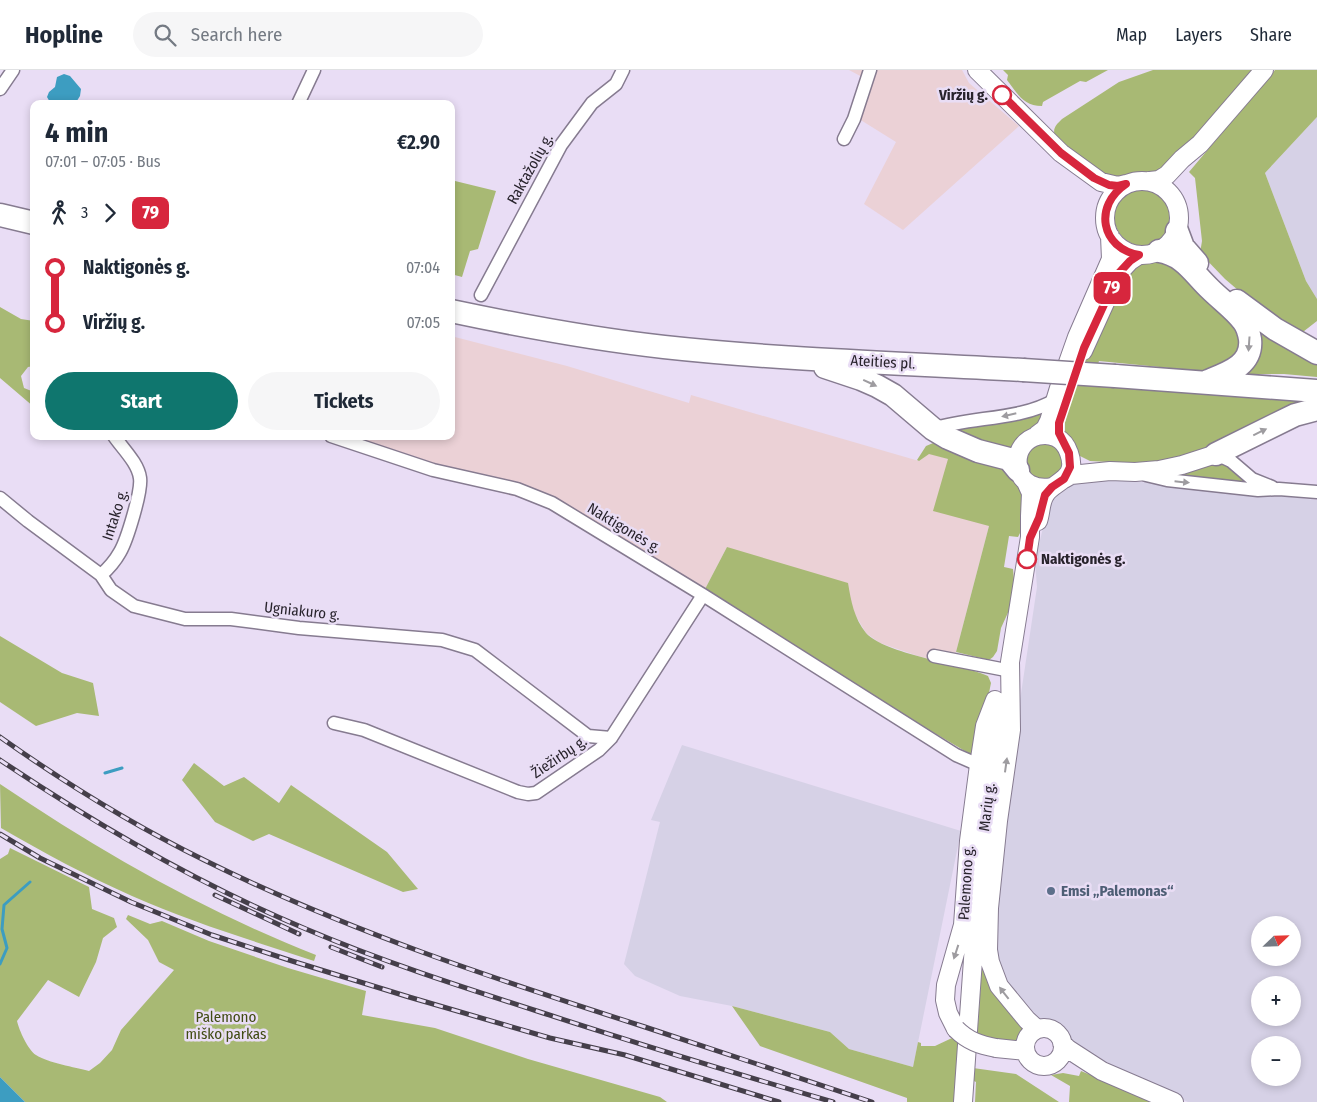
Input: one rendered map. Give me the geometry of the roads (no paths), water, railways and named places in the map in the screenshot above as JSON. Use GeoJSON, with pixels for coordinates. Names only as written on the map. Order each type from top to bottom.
{"type":"FeatureCollection","features":[{"type":"Feature","properties":{"kind":"highway"},"geometry":{"type":"LineString","coordinates":[[0,215],[30,221]]}},
{"type":"Feature","properties":{"kind":"highway"},"geometry":{"type":"LineString","coordinates":[[1177,231],[1183,247],[1206,272],[1241,304],[1275,329],[1317,354]]}},
{"type":"Feature","properties":{"kind":"highway"},"geometry":{"type":"LineString","coordinates":[[1149,253],[1171,253],[1180,259],[1245,324],[1250,345],[1246,359],[1241,365],[1230,372],[1205,383]]}},
{"type":"Feature","properties":{"kind":"highway","name":"Ateities pl."},"geometry":{"type":"LineString","coordinates":[[455,312],[536,328],[622,342],[708,351],[1115,376],[1317,391]]}},
{"type":"Feature","properties":{"kind":"highway"},"geometry":{"type":"LineString","coordinates":[[790,357],[844,372],[877,386],[893,395],[933,429],[978,451],[1009,459],[1022,476]]}},
{"type":"Feature","properties":{"kind":"highway"},"geometry":{"type":"LineString","coordinates":[[1216,454],[1296,415],[1317,409]]}},
{"type":"Feature","properties":{"kind":"street"},"geometry":{"type":"LineString","coordinates":[[0,89],[13,70]]}},
{"type":"Feature","properties":{"kind":"street"},"geometry":{"type":"LineString","coordinates":[[300,100],[314,70]]}},
{"type":"Feature","properties":{"kind":"street","name":"Raktažolių g."},"geometry":{"type":"LineString","coordinates":[[481,295],[561,145],[592,103],[616,84],[623,70]]}},
{"type":"Feature","properties":{"kind":"street"},"geometry":{"type":"LineString","coordinates":[[844,139],[854,119],[870,70]]}},
{"type":"Feature","properties":{"kind":"street"},"geometry":{"type":"LineString","coordinates":[[977,70],[1061,153],[1098,195],[1103,202],[1110,236],[1111,259],[1076,337],[1045,429],[1037,436],[1027,440],[1020,448],[1017,459],[1022,476],[1038,488],[1058,483],[1071,475],[1110,471],[1135,472],[1170,468],[1216,454],[1231,461],[1252,479],[1279,489]]}},
{"type":"Feature","properties":{"kind":"street"},"geometry":{"type":"LineString","coordinates":[[1150,182],[1159,180],[1167,175],[1200,144],[1264,70]]}},
{"type":"Feature","properties":{"kind":"street"},"geometry":{"type":"LineString","coordinates":[[1110,471],[1075,460],[1066,448],[1059,433],[1059,423],[1084,348],[1118,274],[1130,261],[1167,246],[1177,231],[1180,216],[1174,191],[1176,182],[1200,144]]}},
{"type":"Feature","properties":{"kind":"street"},"geometry":{"type":"LineString","coordinates":[[1061,153],[1101,182],[1118,186],[1142,181],[1150,182],[1165,188],[1176,201]]}},
{"type":"Feature","properties":{"kind":"street"},"geometry":{"type":"LineString","coordinates":[[1106,213],[1112,196],[1126,184]]}},
{"type":"Feature","properties":{"kind":"street"},"geometry":{"type":"LineString","coordinates":[[1110,236],[1122,249],[1149,253]]}},
{"type":"Feature","properties":{"kind":"street"},"geometry":{"type":"LineString","coordinates":[[933,429],[1039,408],[1055,400]]}},
{"type":"Feature","properties":{"kind":"street"},"geometry":{"type":"LineString","coordinates":[[1037,436],[1051,436],[1066,448],[1070,467],[1058,483]]}},
{"type":"Feature","properties":{"kind":"street","name":"Intako g."},"geometry":{"type":"LineString","coordinates":[[100,575],[111,566],[121,550],[141,488],[136,466],[117,440]]}},
{"type":"Feature","properties":{"kind":"street","name":"Naktigonės g."},"geometry":{"type":"LineString","coordinates":[[343,440],[433,470],[517,489],[543,500],[703,595],[948,750],[979,765]]}},
{"type":"Feature","properties":{"kind":"street"},"geometry":{"type":"LineString","coordinates":[[1135,472],[1167,480],[1258,490],[1279,489],[1317,492]]}},
{"type":"Feature","properties":{"kind":"street","name":"Palemono g."},"geometry":{"type":"LineString","coordinates":[[1022,476],[1031,493],[1030,538],[1008,666],[985,726],[969,841],[963,925],[946,985],[945,1000],[948,1013],[956,1029],[972,1042],[996,1048],[1025,1051],[1033,1062],[1045,1065],[1059,1051]]}},
{"type":"Feature","properties":{"kind":"street","name":"Palemono g."},"geometry":{"type":"LineString","coordinates":[[1030,538],[1039,518],[1045,495],[1058,483]]}},
{"type":"Feature","properties":{"kind":"street","name":"Ugniakuro g."},"geometry":{"type":"LineString","coordinates":[[0,498],[100,575],[111,590],[134,606],[185,620],[231,620],[299,628],[442,640],[475,650],[588,736],[611,738]]}},
{"type":"Feature","properties":{"kind":"street","name":"Žiežirbų g."},"geometry":{"type":"LineString","coordinates":[[334,723],[364,730],[518,792],[536,793],[599,750],[611,738],[703,595]]}},
{"type":"Feature","properties":{"kind":"street"},"geometry":{"type":"LineString","coordinates":[[934,656],[1008,666]]}},
{"type":"Feature","properties":{"kind":"street","name":"Palemono g."},"geometry":{"type":"LineString","coordinates":[[1008,666],[1011,730],[998,821],[989,908],[988,950],[990,962],[999,986],[1026,1020],[1037,1029],[1044,1028],[1055,1032],[1059,1051],[1090,1070],[1100,1070],[1174,1102]]}},
{"type":"Feature","properties":{"kind":"street","name":"Marių g."},"geometry":{"type":"LineString","coordinates":[[963,1102],[979,874],[988,795],[1008,666]]}},
{"type":"Feature","properties":{"kind":"street"},"geometry":{"type":"LineString","coordinates":[[1025,1051],[1027,1038],[1031,1032],[1037,1029]]}},
{"type":"Feature","properties":{"kind":"water"},"geometry":{"type":"Polygon","coordinates":[[[64,74],[70,76],[81,89],[78,100],[49,100],[47,97],[49,92],[55,87],[57,77],[64,74]]]}},
{"type":"Feature","properties":{"kind":"water"},"geometry":{"type":"Polygon","coordinates":[[[0,1077],[25,1102],[0,1102],[0,1077]]]}},
{"type":"Feature","properties":{"kind":"waterway"},"geometry":{"type":"LineString","coordinates":[[105,773],[122,768]]}},
{"type":"Feature","properties":{"kind":"waterway"},"geometry":{"type":"LineString","coordinates":[[0,964],[7,948],[2,929],[4,905],[30,882]]}},
{"type":"Feature","properties":{"kind":"railway"},"geometry":{"type":"LineString","coordinates":[[0,737],[49,771],[125,818],[204,860],[311,909],[477,972],[872,1102]]}},
{"type":"Feature","properties":{"kind":"railway"},"geometry":{"type":"LineString","coordinates":[[0,760],[74,808],[187,873],[226,893],[334,941],[420,973],[508,1002],[833,1102]]}},
{"type":"Feature","properties":{"kind":"railway"},"geometry":{"type":"LineString","coordinates":[[0,834],[40,858],[131,902],[212,935],[409,997],[550,1038],[625,1055],[779,1102]]}},
{"type":"Feature","properties":{"kind":"railway"},"geometry":{"type":"LineString","coordinates":[[215,895],[299,934]]}},
{"type":"Feature","properties":{"kind":"railway"},"geometry":{"type":"LineString","coordinates":[[331,947],[382,967]]}},
{"type":"Feature","properties":{"kind":"place","name":"Viržių g."},"geometry":{"type":"Point","coordinates":[1002,95]}},
{"type":"Feature","properties":{"kind":"place","name":"Naktigonės g."},"geometry":{"type":"Point","coordinates":[1027,559]}},
{"type":"Feature","properties":{"kind":"place","name":"Emsi „Palemonas“"},"geometry":{"type":"Point","coordinates":[1051,891]}},
{"type":"Feature","properties":{"kind":"park label","name":"Palemono miško parkas"},"geometry":{"type":"Point","coordinates":[226,1026]}}]}
